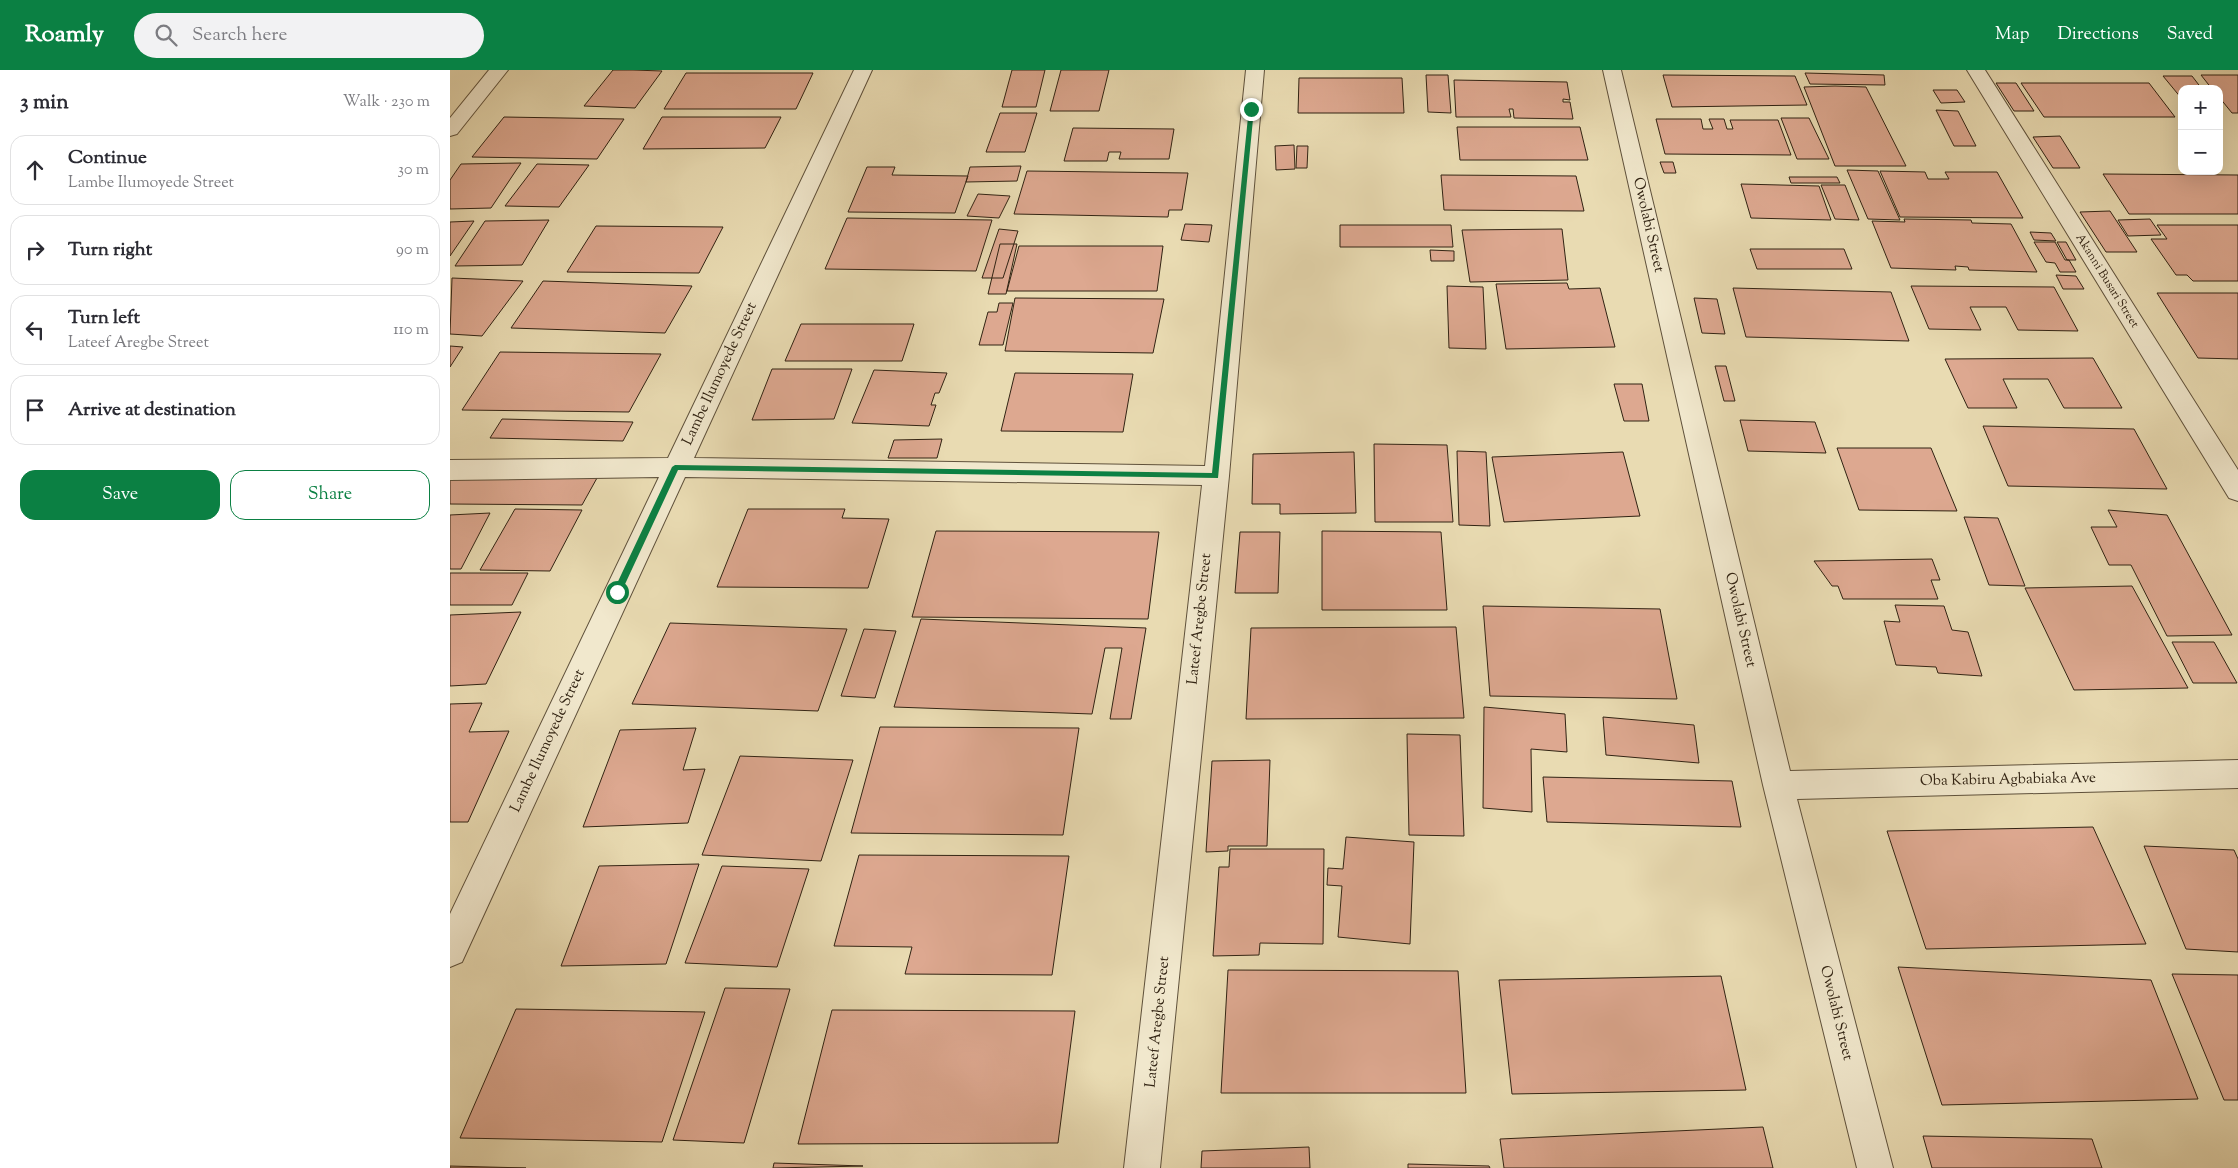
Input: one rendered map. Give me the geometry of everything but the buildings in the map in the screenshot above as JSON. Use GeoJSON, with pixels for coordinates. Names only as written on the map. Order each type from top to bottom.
{"type":"FeatureCollection","features":[{"type":"Feature","properties":{"kind":"street"},"geometry":{"type":"LineString","coordinates":[[450,130],[499,70]]}},
{"type":"Feature","properties":{"kind":"street","name":"Lambe Ilumoyede Street"},"geometry":{"type":"LineString","coordinates":[[450,950],[675,467],[863,70]]}},
{"type":"Feature","properties":{"kind":"street","name":"Lateef Aregbe Street"},"geometry":{"type":"LineString","coordinates":[[1142,1168],[1216,476],[1255,70]]}},
{"type":"Feature","properties":{"kind":"street","name":"Owolabi Street"},"geometry":{"type":"LineString","coordinates":[[1612,70],[1778,785],[1875,1168]]}},
{"type":"Feature","properties":{"kind":"street","name":"Akanni Busari Street"},"geometry":{"type":"LineString","coordinates":[[1976,70],[2238,492]]}},
{"type":"Feature","properties":{"kind":"street"},"geometry":{"type":"LineString","coordinates":[[450,470],[675,467],[1216,476]]}},
{"type":"Feature","properties":{"kind":"street","name":"Oba Kabiru Agbabiaka Ave"},"geometry":{"type":"LineString","coordinates":[[1778,785],[2238,774]]}},
{"type":"Feature","properties":{"kind":"route"},"geometry":{"type":"LineString","coordinates":[[617,592],[675,467],[1216,476],[1251,109]]}}]}
